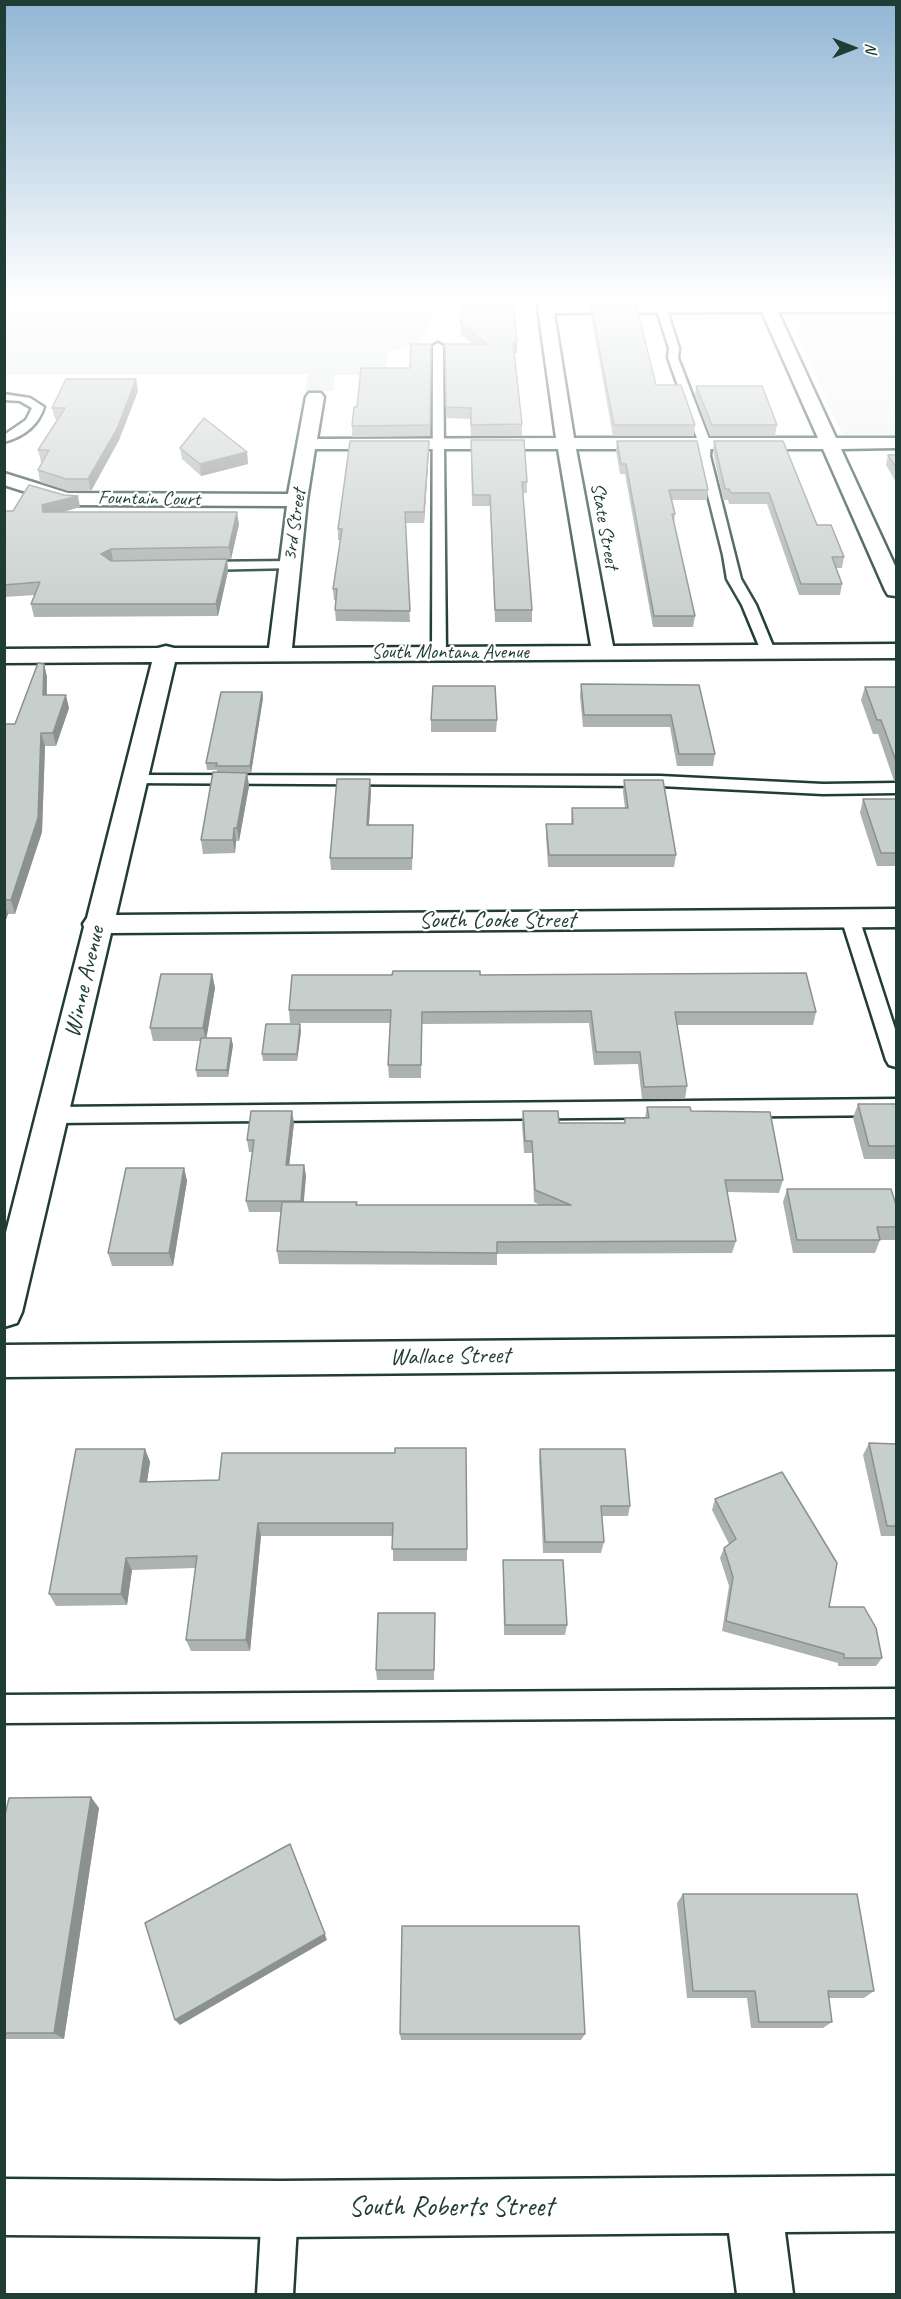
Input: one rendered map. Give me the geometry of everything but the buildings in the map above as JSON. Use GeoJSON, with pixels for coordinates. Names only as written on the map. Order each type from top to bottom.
{"type":"FeatureCollection","features":[{"type":"Feature","properties":{"kind":"street","name":"3rd Street"},"geometry":{"type":"LineString","coordinates":[[280,654],[297,500],[313,408]]}},
{"type":"Feature","properties":{"kind":"street","name":"State Street"},"geometry":{"type":"LineString","coordinates":[[561,408],[603,652]]}},
{"type":"Feature","properties":{"kind":"street"},"geometry":{"type":"LineString","coordinates":[[814,408],[897,590]]}},
{"type":"Feature","properties":{"kind":"street"},"geometry":{"type":"LineString","coordinates":[[308,444],[897,443]]}},
{"type":"Feature","properties":{"kind":"street","name":"Fountain Court"},"geometry":{"type":"LineString","coordinates":[[4,479],[67,498],[297,500]]}},
{"type":"Feature","properties":{"kind":"street","name":"South Montana Avenue"},"geometry":{"type":"LineString","coordinates":[[4,656],[166,653],[897,651]]}},
{"type":"Feature","properties":{"kind":"street","name":"Winne Avenue"},"geometry":{"type":"LineString","coordinates":[[4,1312],[54,1115],[97,924],[123,832],[148,716],[166,653]]}},
{"type":"Feature","properties":{"kind":"street","name":"South Cooke Street"},"geometry":{"type":"LineString","coordinates":[[97,924],[897,918]]}},
{"type":"Feature","properties":{"kind":"street","name":"Wallace Street"},"geometry":{"type":"LineString","coordinates":[[4,1361],[897,1353]]}},
{"type":"Feature","properties":{"kind":"street","name":"South Roberts Street"},"geometry":{"type":"LineString","coordinates":[[4,2207],[280,2209],[897,2204]]}},
{"type":"Feature","properties":{"kind":"street"},"geometry":{"type":"LineString","coordinates":[[754,2206],[765,2295]]}},
{"type":"Feature","properties":{"kind":"lane"},"geometry":{"type":"LineString","coordinates":[[4,439],[24,429],[36,416],[38,408]]}},
{"type":"Feature","properties":{"kind":"lane"},"geometry":{"type":"LineString","coordinates":[[438,408],[439,653]]}},
{"type":"Feature","properties":{"kind":"lane"},"geometry":{"type":"LineString","coordinates":[[692,408],[705,444],[704,456],[730,555],[734,579],[749,605],[768,651]]}},
{"type":"Feature","properties":{"kind":"lane"},"geometry":{"type":"LineString","coordinates":[[184,566],[290,565]]}},
{"type":"Feature","properties":{"kind":"lane"},"geometry":{"type":"LineString","coordinates":[[134,780],[660,781],[823,789],[897,788]]}},
{"type":"Feature","properties":{"kind":"lane"},"geometry":{"type":"LineString","coordinates":[[850,918],[897,1060]]}},
{"type":"Feature","properties":{"kind":"lane"},"geometry":{"type":"LineString","coordinates":[[54,1115],[897,1107]]}},
{"type":"Feature","properties":{"kind":"lane"},"geometry":{"type":"LineString","coordinates":[[4,1709],[897,1702]]}},
{"type":"Feature","properties":{"kind":"lane"},"geometry":{"type":"LineString","coordinates":[[275,2295],[280,2209]]}},
{"type":"Feature","properties":{"kind":"shaded area"},"geometry":{"type":"Polygon","coordinates":[[[830,408],[896,408],[896,436],[843,436],[830,408]]]}}]}
